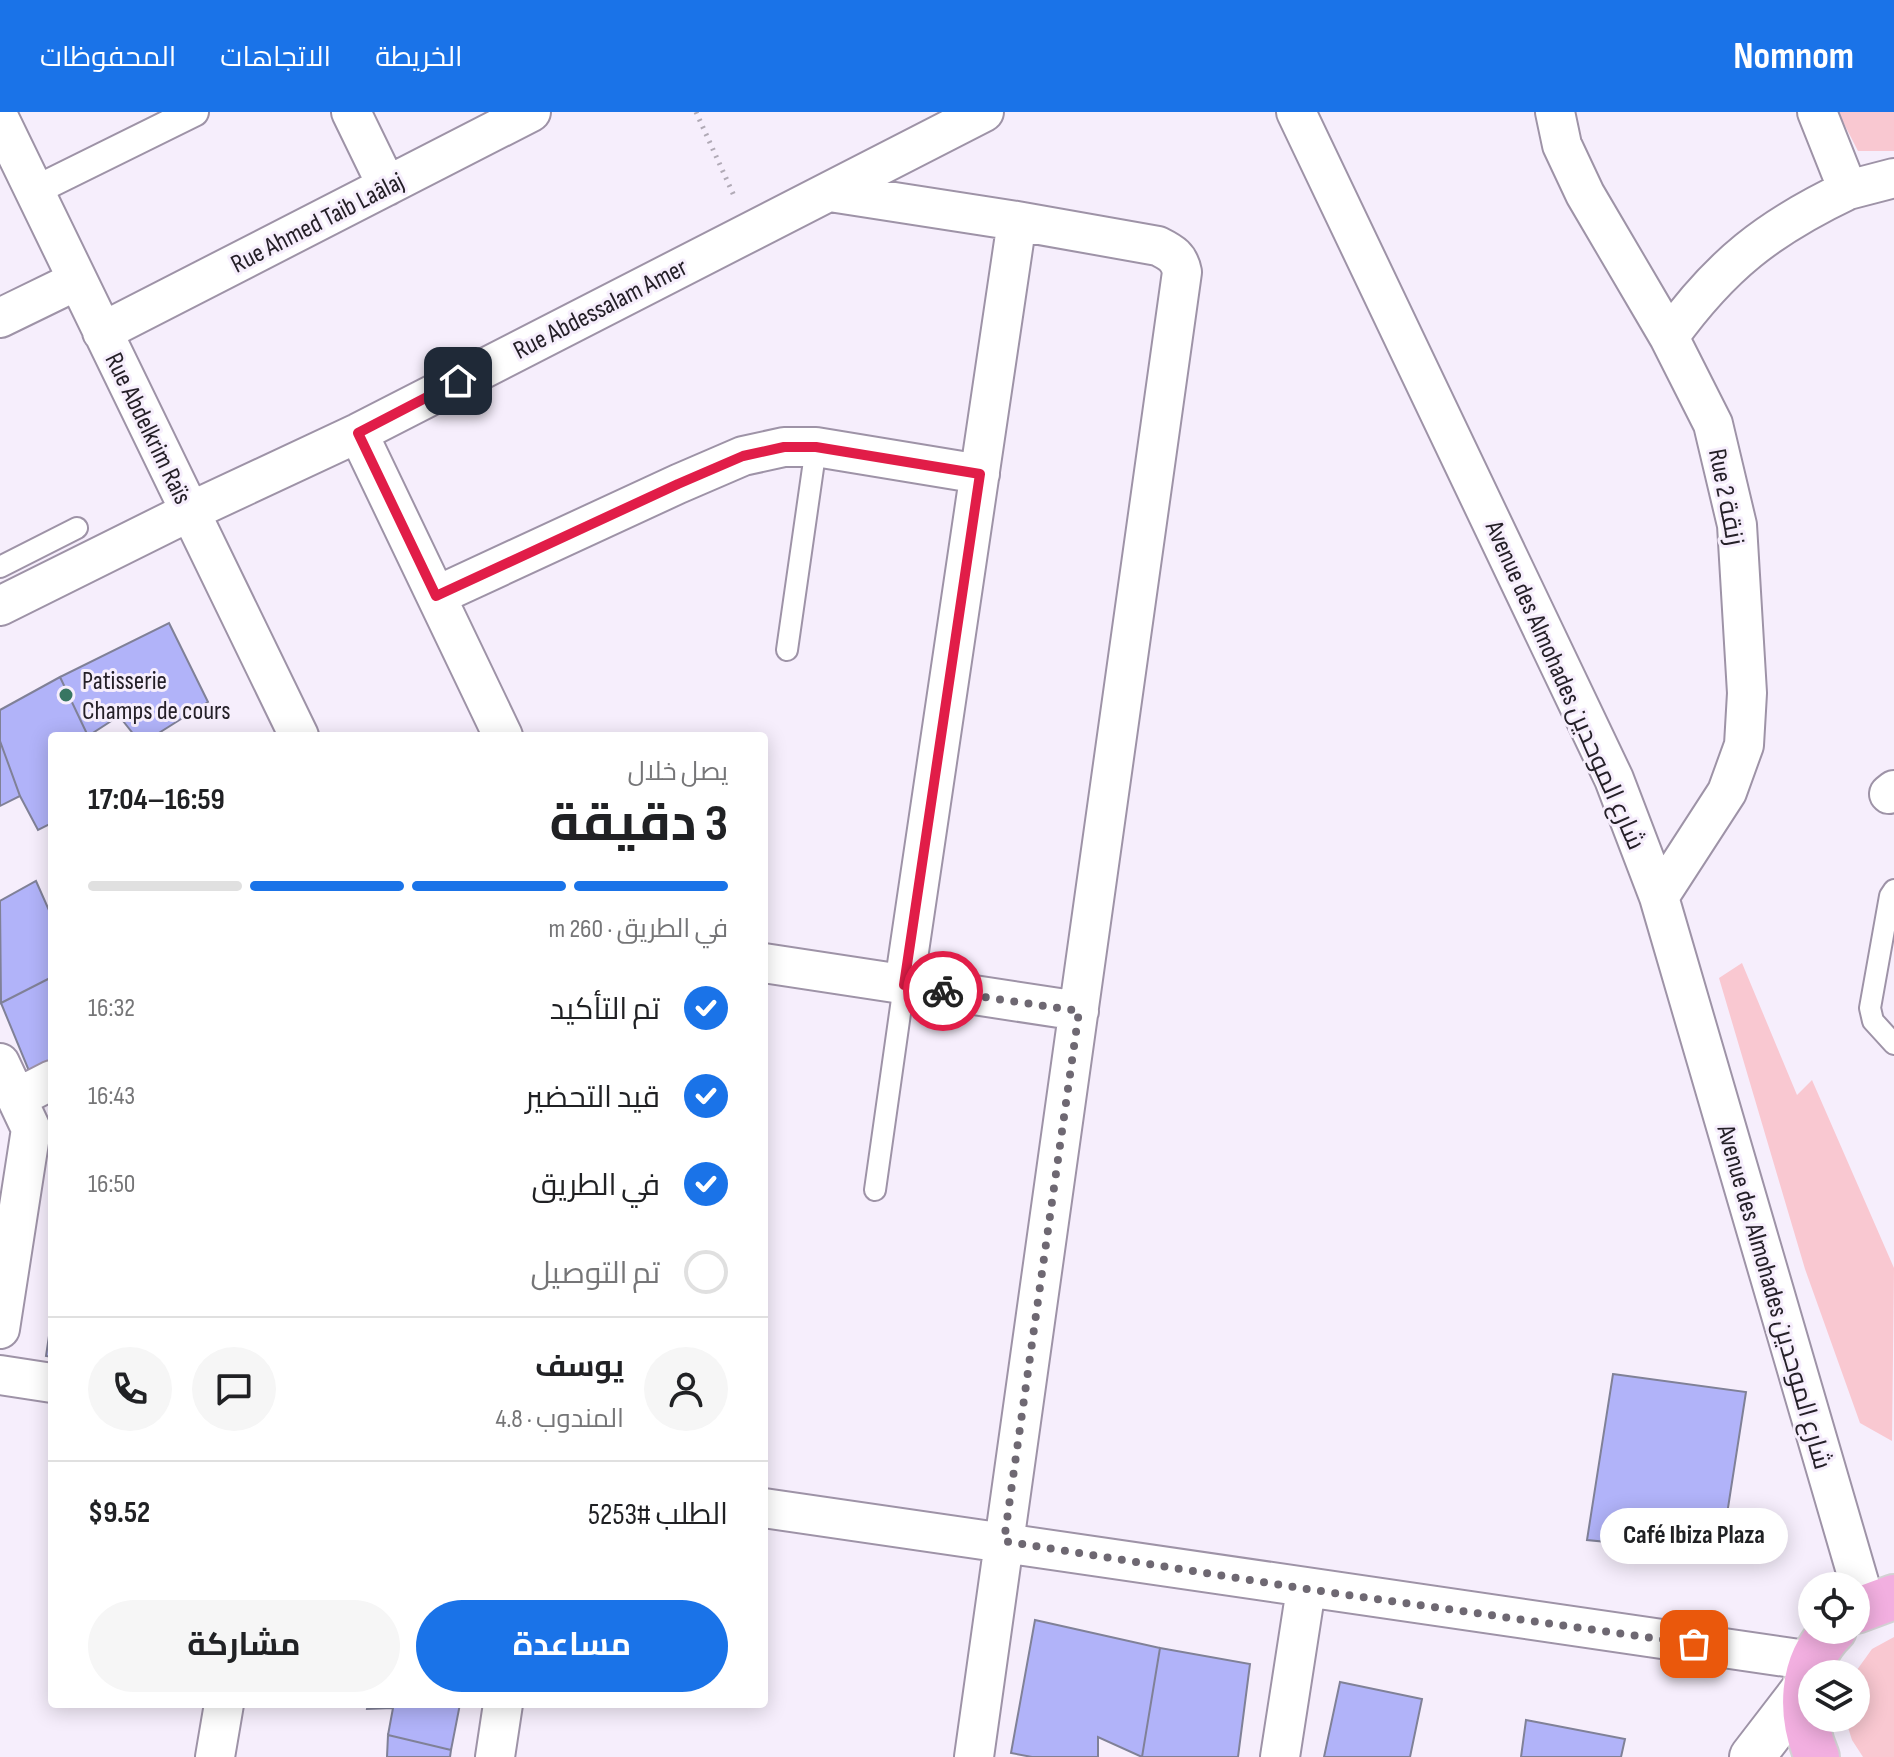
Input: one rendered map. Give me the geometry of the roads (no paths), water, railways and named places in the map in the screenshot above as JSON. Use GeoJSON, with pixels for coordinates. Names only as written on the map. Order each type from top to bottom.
{"type":"FeatureCollection","features":[{"type":"Feature","properties":{"kind":"main road"},"geometry":{"type":"LineString","coordinates":[[1817,1757],[1804,1711],[1844,1644]]}},
{"type":"Feature","properties":{"kind":"street"},"geometry":{"type":"LineString","coordinates":[[34,191],[194,112]]}},
{"type":"Feature","properties":{"kind":"street"},"geometry":{"type":"LineString","coordinates":[[351,112],[387,186]]}},
{"type":"Feature","properties":{"kind":"street","name":"Rue Abdessalam Amer"},"geometry":{"type":"LineString","coordinates":[[0,606],[189,512],[358,433],[984,112]]}},
{"type":"Feature","properties":{"kind":"street","name":"Avenue des Almohades شارع الموحدين"},"geometry":{"type":"LineString","coordinates":[[1296,112],[1607,765],[1659,897],[1843,1572]]}},
{"type":"Feature","properties":{"kind":"street","name":"Rue 2 زنقة"},"geometry":{"type":"LineString","coordinates":[[1555,112],[1562,145],[1585,194],[1669,337],[1713,424],[1737,525],[1747,693],[1744,745],[1727,792],[1659,897]]}},
{"type":"Feature","properties":{"kind":"street"},"geometry":{"type":"LineString","coordinates":[[1817,112],[1848,190]]}},
{"type":"Feature","properties":{"kind":"street","name":"Rue Ahmed Taib Laâlaj"},"geometry":{"type":"LineString","coordinates":[[102,332],[526,113]]}},
{"type":"Feature","properties":{"kind":"street","name":"Rue Abdelkrim Raïs"},"geometry":{"type":"LineString","coordinates":[[3,134],[34,191],[297,732]]}},
{"type":"Feature","properties":{"kind":"street"},"geometry":{"type":"LineString","coordinates":[[1669,337],[1697,298],[1760,239],[1848,190],[1894,178]]}},
{"type":"Feature","properties":{"kind":"street"},"geometry":{"type":"LineString","coordinates":[[830,192],[1158,246],[1172,253],[1179,261],[1182,272],[974,1757]]}},
{"type":"Feature","properties":{"kind":"street"},"geometry":{"type":"LineString","coordinates":[[904,985],[1017,221]]}},
{"type":"Feature","properties":{"kind":"street"},"geometry":{"type":"LineString","coordinates":[[0,318],[76,281]]}},
{"type":"Feature","properties":{"kind":"street"},"geometry":{"type":"LineString","coordinates":[[358,433],[501,732]]}},
{"type":"Feature","properties":{"kind":"street"},"geometry":{"type":"LineString","coordinates":[[436,596],[743,456],[784,447],[816,447],[980,474]]}},
{"type":"Feature","properties":{"kind":"street"},"geometry":{"type":"LineString","coordinates":[[768,964],[1079,1011]]}},
{"type":"Feature","properties":{"kind":"street"},"geometry":{"type":"LineString","coordinates":[[0,1063],[31,1129],[0,1329]]}},
{"type":"Feature","properties":{"kind":"street"},"geometry":{"type":"LineString","coordinates":[[17,1098],[48,1082]]}},
{"type":"Feature","properties":{"kind":"street"},"geometry":{"type":"LineString","coordinates":[[0,1375],[48,1382]]}},
{"type":"Feature","properties":{"kind":"street"},"geometry":{"type":"LineString","coordinates":[[768,1509],[1004,1541],[1306,1589],[1798,1618]]}},
{"type":"Feature","properties":{"kind":"street"},"geometry":{"type":"LineString","coordinates":[[1280,1757],[1306,1589]]}},
{"type":"Feature","properties":{"kind":"street"},"geometry":{"type":"LineString","coordinates":[[1752,1757],[1840,1644]]}},
{"type":"Feature","properties":{"kind":"street"},"geometry":{"type":"LineString","coordinates":[[215,1757],[223,1708]]}},
{"type":"Feature","properties":{"kind":"street"},"geometry":{"type":"LineString","coordinates":[[495,1757],[502,1708]]}},
{"type":"Feature","properties":{"kind":"lane"},"geometry":{"type":"LineString","coordinates":[[787,650],[816,447]]}},
{"type":"Feature","properties":{"kind":"lane"},"geometry":{"type":"LineString","coordinates":[[0,567],[77,528]]}},
{"type":"Feature","properties":{"kind":"lane"},"geometry":{"type":"LineString","coordinates":[[1894,890],[1890,896],[1870,1008],[1873,1021],[1894,1044]]}},
{"type":"Feature","properties":{"kind":"lane"},"geometry":{"type":"LineString","coordinates":[[875,1190],[904,985]]}},
{"type":"Feature","properties":{"kind":"place","name":"Patisserie Champs de cours"},"geometry":{"type":"Point","coordinates":[66,695]}},
{"type":"Feature","properties":{"kind":"place","name":"Café Ibiza Plaza"},"geometry":{"type":"Point","coordinates":[1694,1644]}}]}
